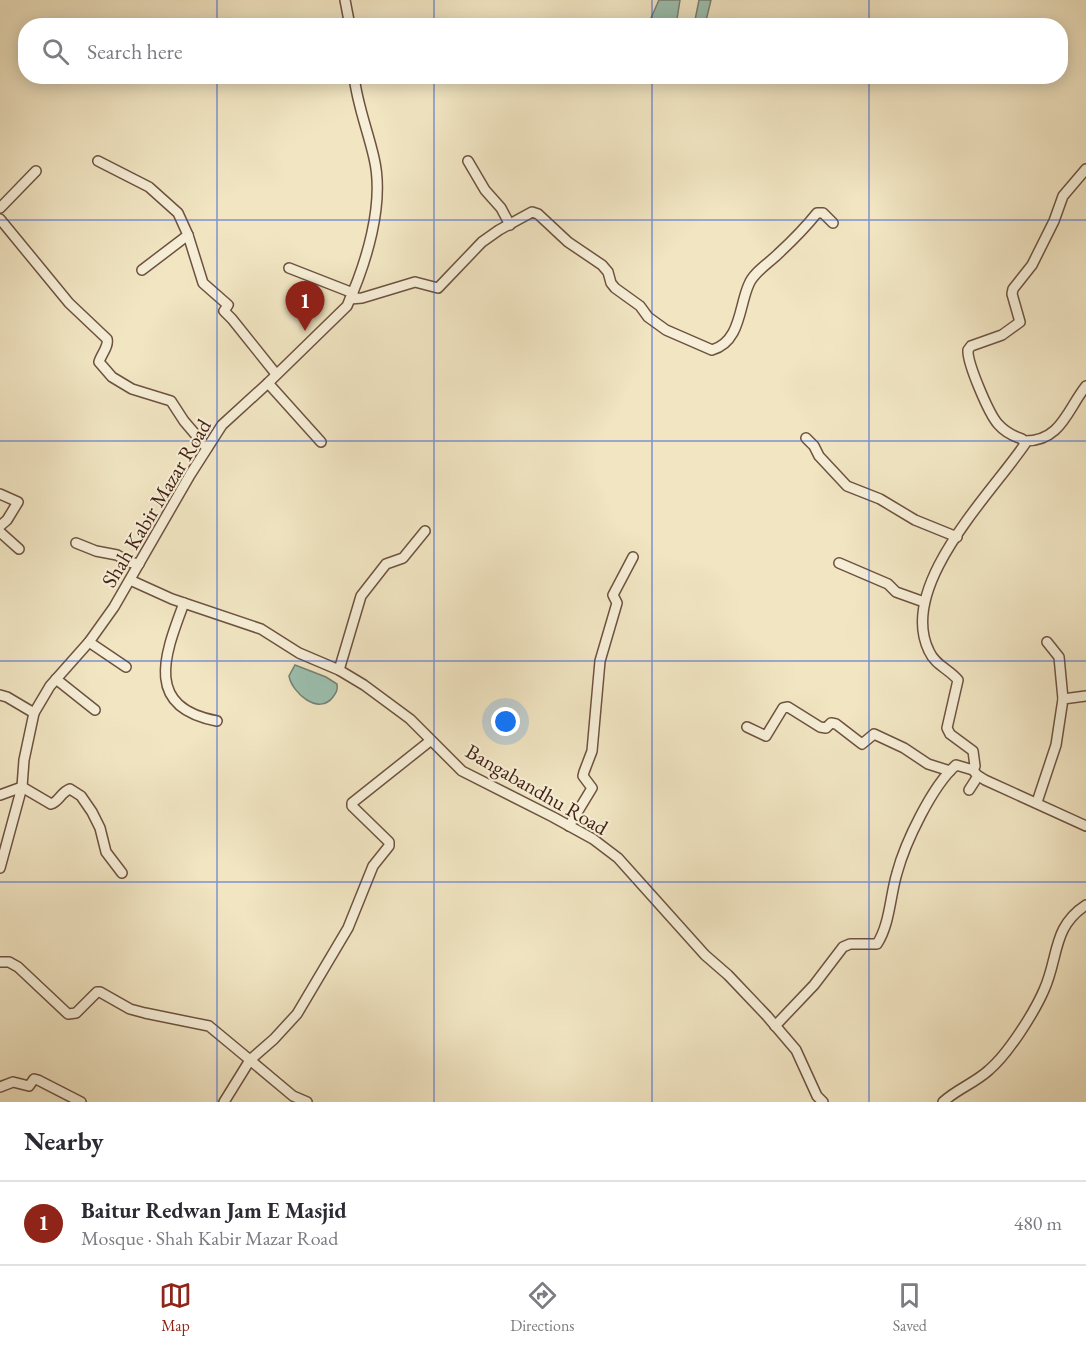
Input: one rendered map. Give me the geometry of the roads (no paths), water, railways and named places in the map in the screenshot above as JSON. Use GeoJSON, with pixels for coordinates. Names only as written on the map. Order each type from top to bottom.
{"type":"FeatureCollection","features":[{"type":"Feature","properties":{"kind":"street"},"geometry":{"type":"LineString","coordinates":[[345,0],[348,18]]}},
{"type":"Feature","properties":{"kind":"street","name":"Shah Kabir Mazar Road"},"geometry":{"type":"LineString","coordinates":[[0,868],[22,788],[24,760],[34,713],[56,679],[89,642],[114,607],[222,425],[268,384],[347,306],[352,296],[366,253],[378,203],[375,161],[356,84]]}},
{"type":"Feature","properties":{"kind":"street"},"geometry":{"type":"LineString","coordinates":[[98,161],[149,187],[178,213],[188,235],[205,287],[228,305],[224,311],[276,375]]}},
{"type":"Feature","properties":{"kind":"street"},"geometry":{"type":"LineString","coordinates":[[468,161],[485,190],[501,208],[510,225]]}},
{"type":"Feature","properties":{"kind":"street"},"geometry":{"type":"LineString","coordinates":[[1086,169],[1063,196],[1054,221],[1032,265],[1013,289],[1014,304],[1020,322],[1002,335],[970,346],[968,350],[970,364],[989,411],[998,424],[1025,441],[1046,438],[1068,415],[1086,386]]}},
{"type":"Feature","properties":{"kind":"street"},"geometry":{"type":"LineString","coordinates":[[0,208],[36,171]]}},
{"type":"Feature","properties":{"kind":"street"},"geometry":{"type":"LineString","coordinates":[[289,268],[352,296],[362,298],[414,282],[438,288],[482,242],[532,212],[538,214],[568,242],[602,265],[615,288],[640,306],[648,317],[666,330],[712,350],[720,348],[735,328],[740,318],[749,282],[817,213],[823,213],[833,223]]}},
{"type":"Feature","properties":{"kind":"street"},"geometry":{"type":"LineString","coordinates":[[0,219],[69,303],[107,339],[108,344],[99,362],[112,377],[132,389],[171,401],[193,433],[207,448]]}},
{"type":"Feature","properties":{"kind":"street"},"geometry":{"type":"LineString","coordinates":[[142,270],[188,235]]}},
{"type":"Feature","properties":{"kind":"street"},"geometry":{"type":"LineString","coordinates":[[268,384],[321,442]]}},
{"type":"Feature","properties":{"kind":"street"},"geometry":{"type":"LineString","coordinates":[[806,438],[814,446],[819,456],[847,486],[880,499],[915,520],[957,537]]}},
{"type":"Feature","properties":{"kind":"street"},"geometry":{"type":"LineString","coordinates":[[969,790],[976,773],[973,751],[950,734],[947,728],[958,680],[935,662],[928,650],[922,612],[944,554],[974,510],[1018,455],[1025,441]]}},
{"type":"Feature","properties":{"kind":"street"},"geometry":{"type":"LineString","coordinates":[[0,494],[18,502],[7,520],[0,526]]}},
{"type":"Feature","properties":{"kind":"street"},"geometry":{"type":"LineString","coordinates":[[339,670],[360,596],[386,564],[403,558],[425,531]]}},
{"type":"Feature","properties":{"kind":"street"},"geometry":{"type":"LineString","coordinates":[[0,532],[19,549]]}},
{"type":"Feature","properties":{"kind":"street"},"geometry":{"type":"LineString","coordinates":[[76,543],[139,564]]}},
{"type":"Feature","properties":{"kind":"street"},"geometry":{"type":"LineString","coordinates":[[569,826],[592,789],[584,772],[592,751],[600,661],[617,603],[613,595],[633,557]]}},
{"type":"Feature","properties":{"kind":"street"},"geometry":{"type":"LineString","coordinates":[[839,563],[888,584],[896,592],[924,602]]}},
{"type":"Feature","properties":{"kind":"street","name":"Bangabandhu Road"},"geometry":{"type":"LineString","coordinates":[[130,580],[184,603],[261,629],[299,653],[339,670],[386,700],[410,719],[462,771],[569,826],[618,858],[705,955],[729,975],[796,1050],[817,1096],[824,1102]]}},
{"type":"Feature","properties":{"kind":"street"},"geometry":{"type":"LineString","coordinates":[[184,603],[167,648],[167,690],[197,717],[217,721]]}},
{"type":"Feature","properties":{"kind":"street"},"geometry":{"type":"LineString","coordinates":[[89,642],[126,666]]}},
{"type":"Feature","properties":{"kind":"street"},"geometry":{"type":"LineString","coordinates":[[1037,802],[1056,745],[1063,699],[1059,657],[1047,642]]}},
{"type":"Feature","properties":{"kind":"street"},"geometry":{"type":"LineString","coordinates":[[56,679],[95,710]]}},
{"type":"Feature","properties":{"kind":"street"},"geometry":{"type":"LineString","coordinates":[[0,695],[34,713]]}},
{"type":"Feature","properties":{"kind":"street"},"geometry":{"type":"LineString","coordinates":[[1063,699],[1086,696]]}},
{"type":"Feature","properties":{"kind":"street"},"geometry":{"type":"LineString","coordinates":[[747,727],[766,736],[783,708],[788,707],[820,727],[826,728],[831,723],[836,724],[862,744],[874,734],[904,748],[928,764],[950,771]]}},
{"type":"Feature","properties":{"kind":"street"},"geometry":{"type":"LineString","coordinates":[[224,1102],[250,1060],[274,1040],[297,1014],[348,928],[373,866],[389,846],[384,836],[352,806],[352,803],[430,741]]}},
{"type":"Feature","properties":{"kind":"street"},"geometry":{"type":"LineString","coordinates":[[775,1026],[814,984],[843,947],[850,944],[877,944],[883,935],[897,872],[909,840],[927,805],[956,765],[1086,826]]}},
{"type":"Feature","properties":{"kind":"street"},"geometry":{"type":"LineString","coordinates":[[0,795],[22,788],[51,804],[70,789],[81,796],[100,828],[106,852],[122,873]]}},
{"type":"Feature","properties":{"kind":"street"},"geometry":{"type":"LineString","coordinates":[[943,1102],[989,1070],[1012,1042],[1045,988],[1064,925],[1086,905]]}},
{"type":"Feature","properties":{"kind":"street"},"geometry":{"type":"LineString","coordinates":[[0,962],[9,962],[18,967],[68,1014],[76,1013],[97,992],[100,992],[137,1011],[209,1026],[292,1096],[307,1102]]}},
{"type":"Feature","properties":{"kind":"street"},"geometry":{"type":"LineString","coordinates":[[0,1087],[13,1082],[29,1086],[34,1079],[81,1102]]}},
{"type":"Feature","properties":{"kind":"place","name":"Baitur Redwan Jam E Masjid"},"geometry":{"type":"Point","coordinates":[305,331]}}]}
